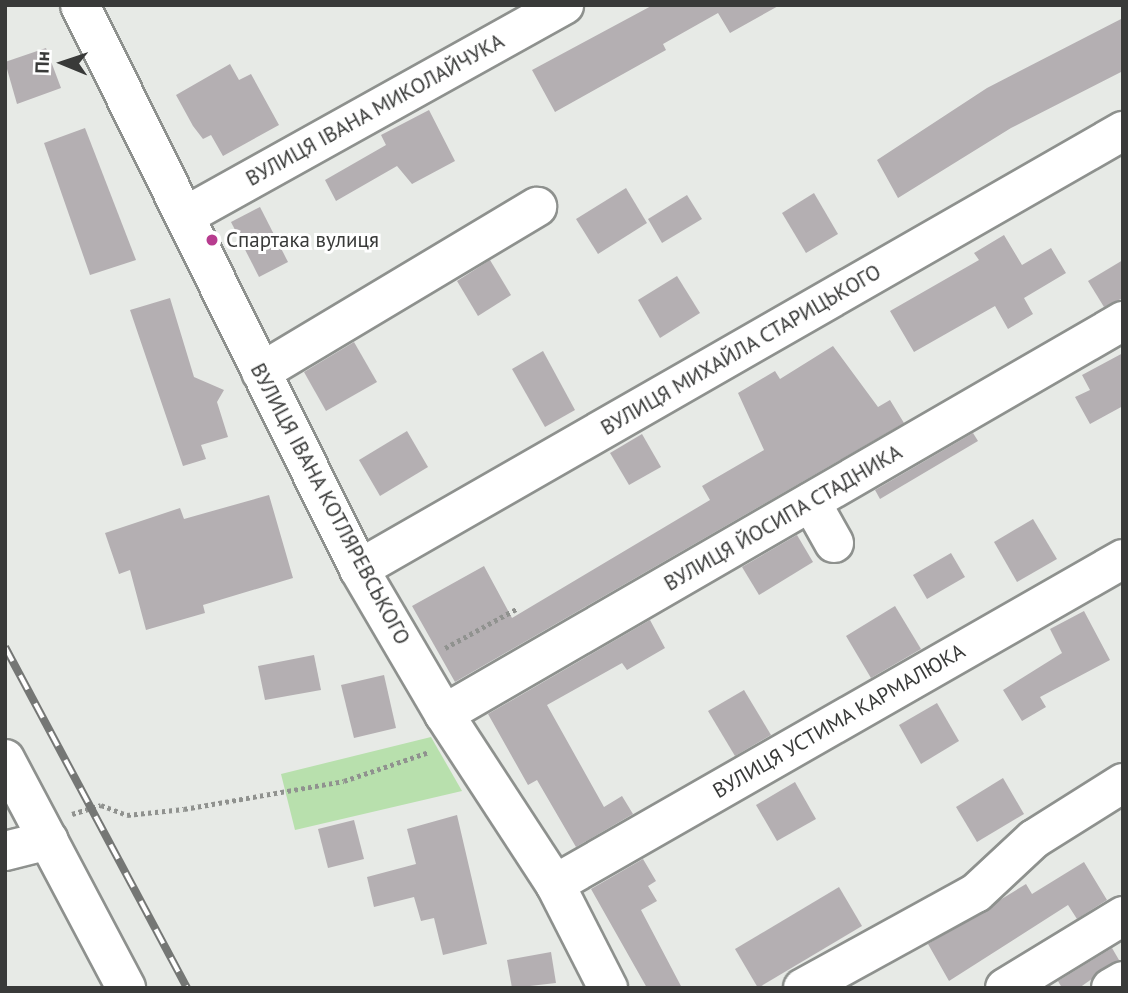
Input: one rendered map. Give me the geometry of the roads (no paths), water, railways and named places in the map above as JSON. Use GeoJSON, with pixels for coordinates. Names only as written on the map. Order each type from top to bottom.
{"type":"FeatureCollection","features":[{"type":"Feature","properties":{"kind":"street","name":"ВУЛИЦЯ ІВАНА КОТЛЯРЕВСЬКОГО"},"geometry":{"type":"LineString","coordinates":[[80,5],[359,569],[452,728],[555,884],[608,988]]}},
{"type":"Feature","properties":{"kind":"street","name":"ВУЛИЦЯ ІВАНА МИКОЛАЙЧУКА"},"geometry":{"type":"LineString","coordinates":[[185,216],[564,5]]}},
{"type":"Feature","properties":{"kind":"street","name":"ВУЛИЦЯ МИХАЙЛА СТАРИЦЬКОГО"},"geometry":{"type":"LineString","coordinates":[[359,569],[1123,131]]}},
{"type":"Feature","properties":{"kind":"street"},"geometry":{"type":"LineString","coordinates":[[261,372],[537,207]]}},
{"type":"Feature","properties":{"kind":"street","name":"ВУЛИЦЯ ЙОСИПА СТАДНИКА"},"geometry":{"type":"LineString","coordinates":[[452,728],[811,502],[1123,321]]}},
{"type":"Feature","properties":{"kind":"street"},"geometry":{"type":"LineString","coordinates":[[811,502],[834,543]]}},
{"type":"Feature","properties":{"kind":"street","name":"ВУЛИЦЯ УСТИМА КАРМАЛЮКА"},"geometry":{"type":"LineString","coordinates":[[555,884],[1123,559]]}},
{"type":"Feature","properties":{"kind":"street"},"geometry":{"type":"LineString","coordinates":[[5,759],[126,988]]}},
{"type":"Feature","properties":{"kind":"street"},"geometry":{"type":"LineString","coordinates":[[803,988],[976,893],[1034,839],[1123,783]]}},
{"type":"Feature","properties":{"kind":"street"},"geometry":{"type":"LineString","coordinates":[[5,851],[45,834]]}},
{"type":"Feature","properties":{"kind":"street"},"geometry":{"type":"LineString","coordinates":[[1005,988],[1123,916]]}},
{"type":"Feature","properties":{"kind":"street"},"geometry":{"type":"LineString","coordinates":[[1111,988],[1123,981]]}},
{"type":"Feature","properties":{"kind":"railway"},"geometry":{"type":"LineString","coordinates":[[5,647],[187,988]]}},
{"type":"Feature","properties":{"kind":"place","name":"Спартака вулиця"},"geometry":{"type":"Point","coordinates":[212,240]}}]}
